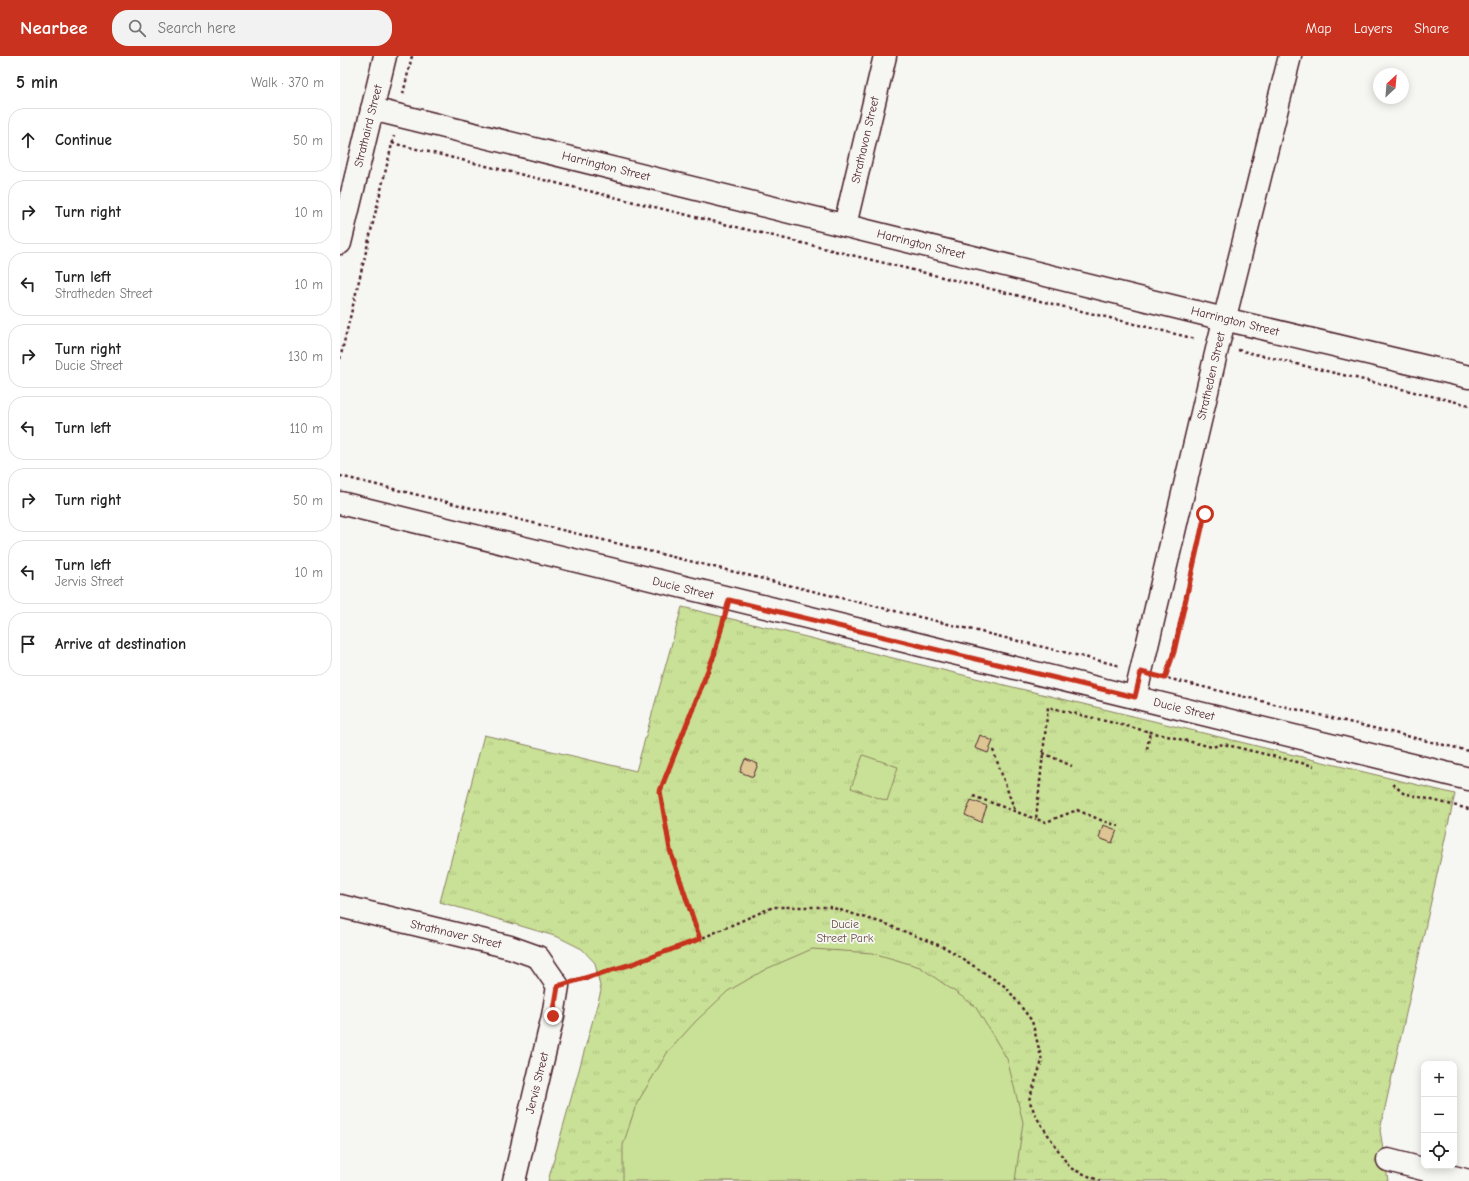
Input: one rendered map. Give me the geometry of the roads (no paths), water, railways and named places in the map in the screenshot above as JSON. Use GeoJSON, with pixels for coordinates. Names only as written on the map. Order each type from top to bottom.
{"type":"FeatureCollection","features":[{"type":"Feature","properties":{"kind":"street","name":"Strathaird Street"},"geometry":{"type":"LineString","coordinates":[[340,243],[385,56]]}},
{"type":"Feature","properties":{"kind":"street","name":"Strathavon Street"},"geometry":{"type":"LineString","coordinates":[[845,225],[885,56]]}},
{"type":"Feature","properties":{"kind":"street","name":"Stratheden Street"},"geometry":{"type":"LineString","coordinates":[[1135,697],[1224,319],[1290,56]]}},
{"type":"Feature","properties":{"kind":"street","name":"Harrington Street"},"geometry":{"type":"LineString","coordinates":[[372,109],[1224,319],[1469,377]]}},
{"type":"Feature","properties":{"kind":"street","name":"Ducie Street"},"geometry":{"type":"LineString","coordinates":[[340,503],[729,600],[1469,779]]}},
{"type":"Feature","properties":{"kind":"street","name":"Strathnaver Street"},"geometry":{"type":"LineString","coordinates":[[340,906],[510,947],[538,957],[558,986]]}},
{"type":"Feature","properties":{"kind":"street","name":"Jervis Street"},"geometry":{"type":"LineString","coordinates":[[514,1181],[553,1016],[558,986]]}},
{"type":"Feature","properties":{"kind":"street"},"geometry":{"type":"LineString","coordinates":[[1388,1160],[1469,1181]]}},
{"type":"Feature","properties":{"kind":"park label","name":"Ducie Street Park"},"geometry":{"type":"Point","coordinates":[845,931]}}]}
